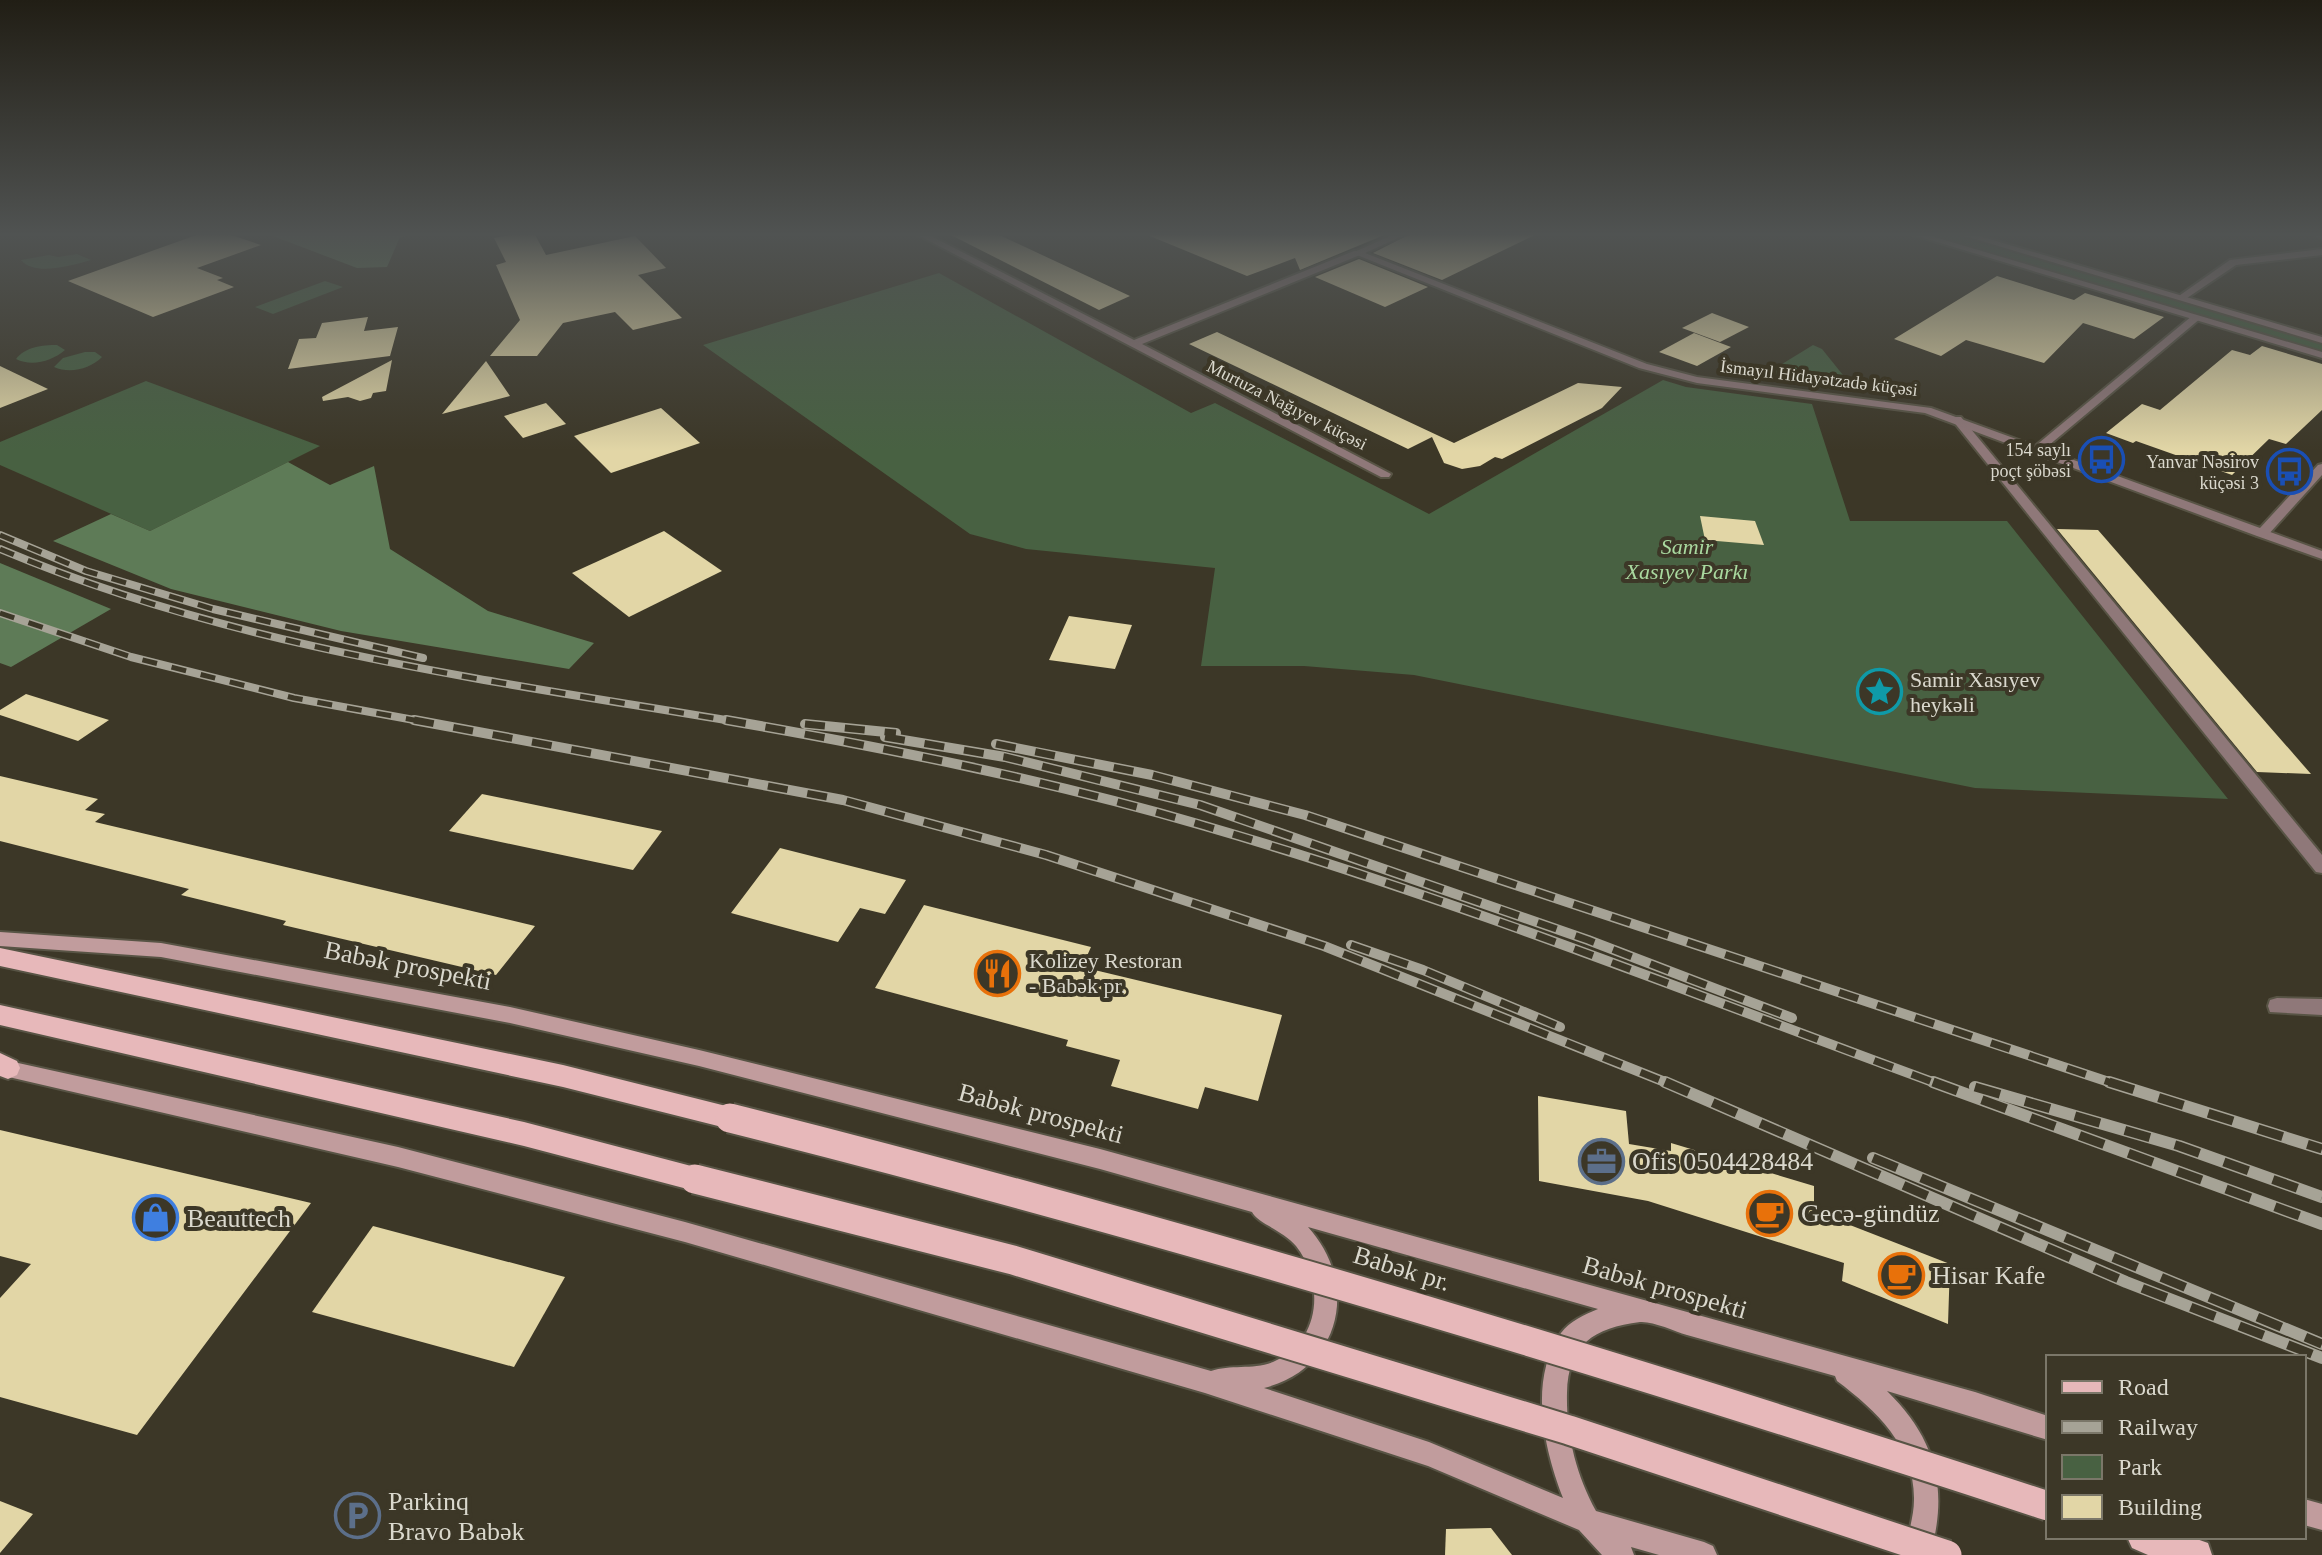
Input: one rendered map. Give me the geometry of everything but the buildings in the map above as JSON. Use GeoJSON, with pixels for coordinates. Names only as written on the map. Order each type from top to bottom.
{"type":"FeatureCollection","features":[{"type":"Feature","properties":{"kind":"main road","name":"Babək prospekti"},"geometry":{"type":"LineString","coordinates":[[0,939],[161,950],[510,1015],[842,1092],[1238,1198],[1975,1404],[2046,1427]]}},
{"type":"Feature","properties":{"kind":"main road","name":"Babək pr."},"geometry":{"type":"LineString","coordinates":[[0,957],[563,1076],[1036,1196],[1818,1429],[2046,1505]]}},
{"type":"Feature","properties":{"kind":"main road"},"geometry":{"type":"LineString","coordinates":[[0,1015],[524,1134],[1013,1260],[1481,1402],[1947,1555]]}},
{"type":"Feature","properties":{"kind":"main road"},"geometry":{"type":"LineString","coordinates":[[3,1066],[398,1157],[612,1213],[1205,1381],[1429,1454],[1587,1521],[1704,1555]]}},
{"type":"Feature","properties":{"kind":"main road"},"geometry":{"type":"LineString","coordinates":[[1205,1381],[1256,1377],[1286,1369],[1319,1337],[1326,1305],[1322,1268],[1311,1245],[1293,1227],[1238,1198]]}},
{"type":"Feature","properties":{"kind":"main road"},"geometry":{"type":"LineString","coordinates":[[1621,1555],[1587,1521],[1565,1477],[1555,1421],[1557,1376],[1567,1344],[1584,1326],[1621,1314],[1647,1313]]}},
{"type":"Feature","properties":{"kind":"main road"},"geometry":{"type":"LineString","coordinates":[[1833,1365],[1870,1390],[1899,1419],[1919,1455],[1928,1495],[1918,1555]]}},
{"type":"Feature","properties":{"kind":"main road"},"geometry":{"type":"LineString","coordinates":[[2149,1539],[2196,1555]]}},
{"type":"Feature","properties":{"kind":"street","name":"Murtuza Nağıyev küçəsi"},"geometry":{"type":"LineString","coordinates":[[1059,306],[1385,474]]}},
{"type":"Feature","properties":{"kind":"street"},"geometry":{"type":"LineString","coordinates":[[1134,344],[1228,306]]}},
{"type":"Feature","properties":{"kind":"street","name":"İsmayıl Hidayətzadə küçəsi"},"geometry":{"type":"LineString","coordinates":[[1490,306],[1670,374],[1902,405],[1957,419],[2322,555]]}},
{"type":"Feature","properties":{"kind":"street"},"geometry":{"type":"LineString","coordinates":[[2154,306],[2322,355]]}},
{"type":"Feature","properties":{"kind":"street"},"geometry":{"type":"LineString","coordinates":[[2206,306],[2322,340]]}},
{"type":"Feature","properties":{"kind":"street"},"geometry":{"type":"LineString","coordinates":[[2038,449],[2196,318]]}},
{"type":"Feature","properties":{"kind":"street"},"geometry":{"type":"LineString","coordinates":[[1957,419],[2322,867]]}},
{"type":"Feature","properties":{"kind":"street"},"geometry":{"type":"LineString","coordinates":[[2262,533],[2322,468]]}},
{"type":"Feature","properties":{"kind":"street"},"geometry":{"type":"LineString","coordinates":[[2277,1006],[2322,1007]]}},
{"type":"Feature","properties":{"kind":"green space"},"geometry":{"type":"Polygon","coordinates":[[[259,306],[295,306],[273,314],[255,307],[259,306]]]}},
{"type":"Feature","properties":{"kind":"green space","name":"Samir Xasıyev Parkı"},"geometry":{"type":"Polygon","coordinates":[[[832,306],[998,306],[1191,413],[1215,403],[1429,514],[1663,380],[1686,387],[1812,404],[1850,521],[2007,521],[2228,799],[1975,788],[1414,675],[1304,666],[1201,666],[1215,568],[1026,549],[970,534],[703,345],[832,306]]]}},
{"type":"Feature","properties":{"kind":"green space"},"geometry":{"type":"Polygon","coordinates":[[[2169,306],[2193,306],[2322,344],[2322,351],[2169,306]]]}},
{"type":"Feature","properties":{"kind":"green space"},"geometry":{"type":"Polygon","coordinates":[[[57,345],[65,350],[48,360],[29,363],[16,359],[29,349],[57,345]]]}},
{"type":"Feature","properties":{"kind":"green space"},"geometry":{"type":"Polygon","coordinates":[[[1813,345],[1822,349],[1847,380],[1836,386],[1767,380],[1766,374],[1813,345]]]}},
{"type":"Feature","properties":{"kind":"green space"},"geometry":{"type":"Polygon","coordinates":[[[95,352],[102,357],[80,369],[54,367],[63,358],[95,352]]]}},
{"type":"Feature","properties":{"kind":"green space"},"geometry":{"type":"Polygon","coordinates":[[[146,381],[320,446],[150,531],[0,465],[0,442],[146,381]]]}},
{"type":"Feature","properties":{"kind":"green space"},"geometry":{"type":"Polygon","coordinates":[[[288,462],[330,485],[374,466],[390,549],[488,611],[594,643],[569,669],[341,631],[171,589],[53,541],[111,514],[150,531],[288,462]]]}},
{"type":"Feature","properties":{"kind":"green space"},"geometry":{"type":"Polygon","coordinates":[[[0,563],[111,609],[11,667],[0,663],[0,563]]]}},
{"type":"Feature","properties":{"kind":"railway"},"geometry":{"type":"LineString","coordinates":[[0,535],[86,571],[213,609],[423,658]]}},
{"type":"Feature","properties":{"kind":"railway"},"geometry":{"type":"LineString","coordinates":[[0,549],[89,583],[179,612],[270,636],[456,675],[737,722]]}},
{"type":"Feature","properties":{"kind":"railway"},"geometry":{"type":"LineString","coordinates":[[0,613],[131,657],[294,698],[425,722]]}},
{"type":"Feature","properties":{"kind":"railway"},"geometry":{"type":"LineString","coordinates":[[414,720],[843,800],[1046,855],[1324,946],[1665,1082]]}},
{"type":"Feature","properties":{"kind":"railway"},"geometry":{"type":"LineString","coordinates":[[726,720],[737,722]]}},
{"type":"Feature","properties":{"kind":"railway"},"geometry":{"type":"LineString","coordinates":[[737,722],[967,766],[1086,794],[1298,854],[1482,916],[1938,1084]]}},
{"type":"Feature","properties":{"kind":"railway"},"geometry":{"type":"LineString","coordinates":[[805,724],[896,733]]}},
{"type":"Feature","properties":{"kind":"railway"},"geometry":{"type":"LineString","coordinates":[[885,737],[1005,757],[1200,805],[1588,940],[1792,1018]]}},
{"type":"Feature","properties":{"kind":"railway"},"geometry":{"type":"LineString","coordinates":[[996,744],[1152,775],[1305,815],[2115,1084]]}},
{"type":"Feature","properties":{"kind":"railway"},"geometry":{"type":"LineString","coordinates":[[1351,945],[1423,970],[1560,1027]]}},
{"type":"Feature","properties":{"kind":"railway"},"geometry":{"type":"LineString","coordinates":[[1665,1082],[1670,1084]]}},
{"type":"Feature","properties":{"kind":"railway"},"geometry":{"type":"LineString","coordinates":[[1665,1082],[2126,1282],[2322,1358]]}},
{"type":"Feature","properties":{"kind":"railway"},"geometry":{"type":"LineString","coordinates":[[1933,1082],[2322,1224]]}},
{"type":"Feature","properties":{"kind":"railway"},"geometry":{"type":"LineString","coordinates":[[2109,1082],[2322,1149]]}},
{"type":"Feature","properties":{"kind":"railway"},"geometry":{"type":"LineString","coordinates":[[1975,1087],[2179,1146],[2322,1197]]}},
{"type":"Feature","properties":{"kind":"railway"},"geometry":{"type":"LineString","coordinates":[[1873,1158],[2322,1344]]}},
{"type":"Feature","properties":{"kind":"place","name":"154 saylı poçt şöbəsi"},"geometry":{"type":"Point","coordinates":[2102,460]}},
{"type":"Feature","properties":{"kind":"place","name":"Yanvar Nəsirov küçəsi 3"},"geometry":{"type":"Point","coordinates":[2290,472]}},
{"type":"Feature","properties":{"kind":"place","name":"Samir Xasıyev heykəli"},"geometry":{"type":"Point","coordinates":[1879,692]}},
{"type":"Feature","properties":{"kind":"place","name":"Kolizey Restoran - Babək pr."},"geometry":{"type":"Point","coordinates":[998,973]}},
{"type":"Feature","properties":{"kind":"place","name":"Ofis 0504428484"},"geometry":{"type":"Point","coordinates":[1601,1161]}},
{"type":"Feature","properties":{"kind":"place","name":"Gecə-gündüz"},"geometry":{"type":"Point","coordinates":[1770,1213]}},
{"type":"Feature","properties":{"kind":"place","name":"Beauttech"},"geometry":{"type":"Point","coordinates":[156,1218]}},
{"type":"Feature","properties":{"kind":"place","name":"Hisar Kafe"},"geometry":{"type":"Point","coordinates":[1901,1275]}},
{"type":"Feature","properties":{"kind":"place","name":"Parkinq Bravo Babək"},"geometry":{"type":"Point","coordinates":[357,1516]}}]}
